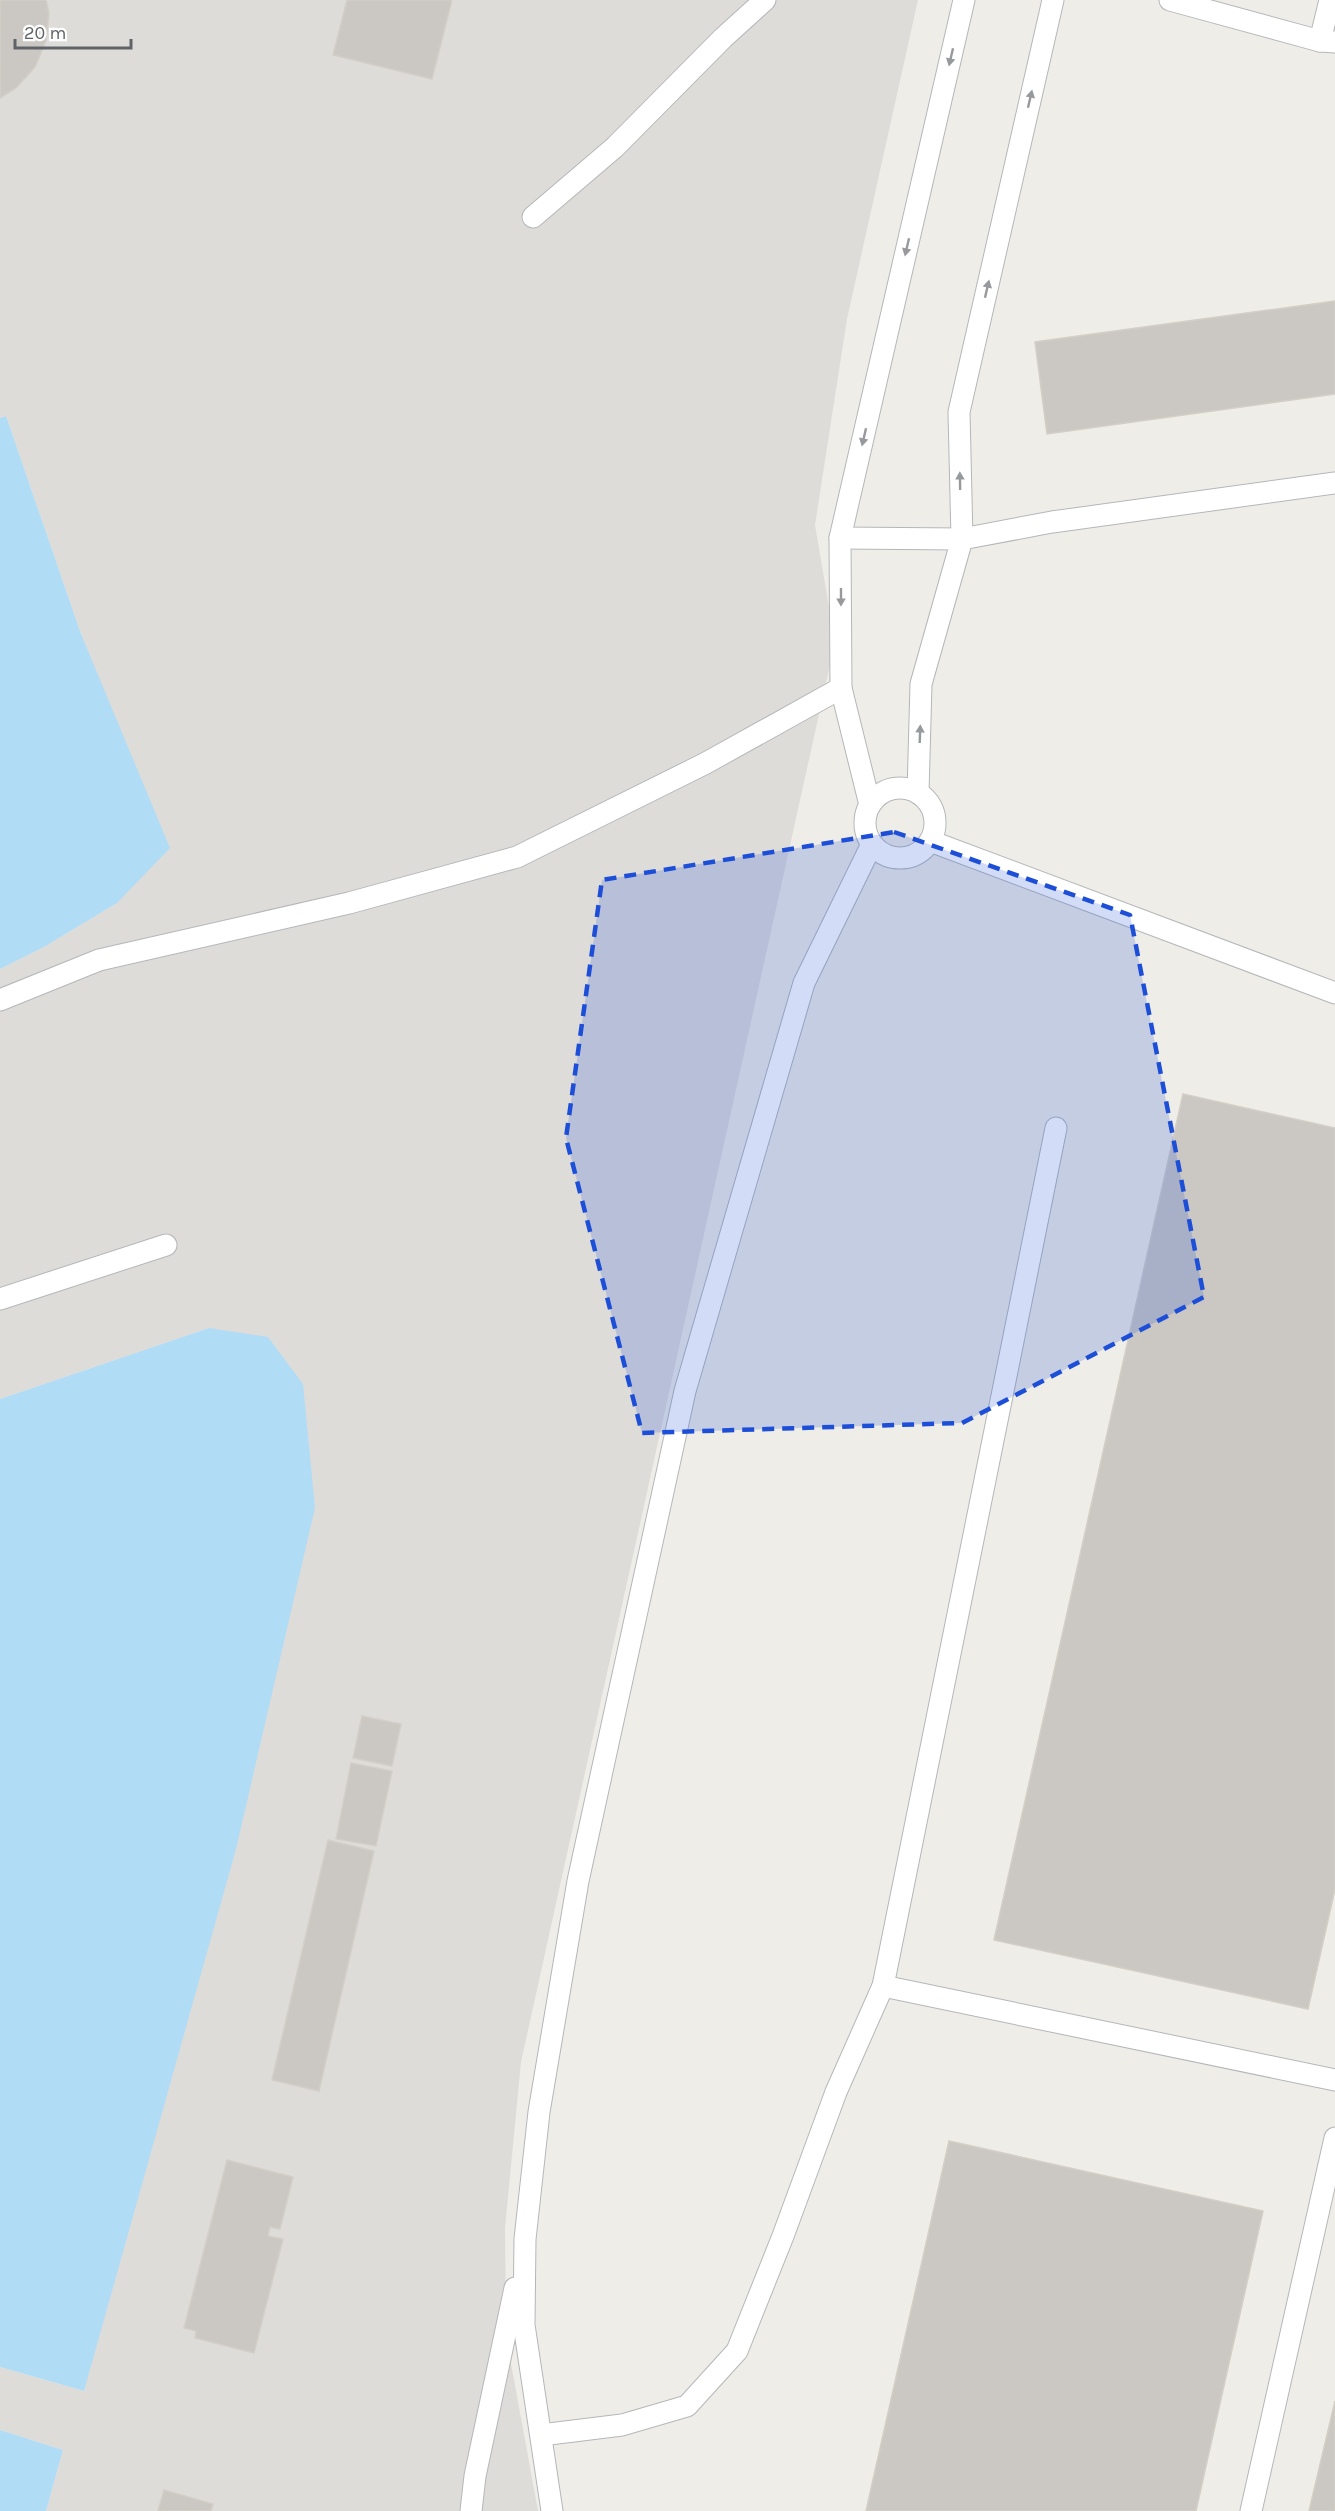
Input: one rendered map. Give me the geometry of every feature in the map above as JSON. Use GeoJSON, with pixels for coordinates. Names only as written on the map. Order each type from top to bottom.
{"type":"FeatureCollection","features":[{"type":"Feature","properties":{"kind":"lane"},"geometry":{"type":"LineString","coordinates":[[532,217],[615,147],[723,38],[765,0]]}},
{"type":"Feature","properties":{"kind":"lane"},"geometry":{"type":"LineString","coordinates":[[870,805],[841,688],[840,538],[964,0]]}},
{"type":"Feature","properties":{"kind":"lane"},"geometry":{"type":"LineString","coordinates":[[918,793],[921,684],[962,539],[959,412],[1053,0]]}},
{"type":"Feature","properties":{"kind":"lane"},"geometry":{"type":"LineString","coordinates":[[1170,0],[1328,42],[1330,0]]}},
{"type":"Feature","properties":{"kind":"lane"},"geometry":{"type":"LineString","coordinates":[[840,538],[962,539],[1052,522],[1335,483]]}},
{"type":"Feature","properties":{"kind":"lane"},"geometry":{"type":"LineString","coordinates":[[0,1000],[99,960],[349,903],[517,857],[706,763],[841,688]]}},
{"type":"Feature","properties":{"kind":"lane"},"geometry":{"type":"LineString","coordinates":[[896,788],[918,793],[932,809],[935,820],[930,841],[912,856],[901,858],[880,852],[872,844],[864,825],[870,805],[886,790],[896,788]]}},
{"type":"Feature","properties":{"kind":"lane"},"geometry":{"type":"LineString","coordinates":[[930,841],[1335,993]]}},
{"type":"Feature","properties":{"kind":"lane"},"geometry":{"type":"LineString","coordinates":[[471,2511],[475,2476],[525,2239],[539,2112],[578,1881],[685,1391],[804,983],[872,844]]}},
{"type":"Feature","properties":{"kind":"lane"},"geometry":{"type":"LineString","coordinates":[[541,2435],[622,2425],[687,2406],[736,2351],[783,2236],[836,2092],[883,1986],[1056,1128]]}},
{"type":"Feature","properties":{"kind":"lane"},"geometry":{"type":"LineString","coordinates":[[0,1299],[166,1245]]}},
{"type":"Feature","properties":{"kind":"lane"},"geometry":{"type":"LineString","coordinates":[[883,1986],[1335,2080]]}},
{"type":"Feature","properties":{"kind":"lane"},"geometry":{"type":"LineString","coordinates":[[1251,2511],[1334,2150]]}},
{"type":"Feature","properties":{"kind":"lane"},"geometry":{"type":"LineString","coordinates":[[525,2239],[524,2325],[552,2511]]}},
{"type":"Feature","properties":{"kind":"highlighted area"},"geometry":{"type":"Polygon","coordinates":[[[894,832],[1130,915],[1204,1297],[962,1423],[642,1433],[566,1138],[602,880],[894,832]]]}},
{"type":"Feature","properties":{"kind":"shaded area"},"geometry":{"type":"Polygon","coordinates":[[[0,0],[918,0],[847,319],[815,525],[835,642],[521,2062],[505,2228],[506,2336],[538,2511],[46,2511],[63,2450],[0,2430],[0,2367],[84,2391],[209,1328],[0,1399],[0,969],[44,947],[117,903],[81,634],[6,416],[0,418],[0,0]]]}},
{"type":"Feature","properties":{"kind":"water"},"geometry":{"type":"Polygon","coordinates":[[[6,416],[81,634],[170,848],[117,903],[44,947],[0,969],[0,418],[6,416]]]}},
{"type":"Feature","properties":{"kind":"water"},"geometry":{"type":"Polygon","coordinates":[[[209,1328],[268,1337],[303,1384],[315,1508],[236,1849],[84,2391],[0,2367],[0,1399],[209,1328]]]}},
{"type":"Feature","properties":{"kind":"water"},"geometry":{"type":"Polygon","coordinates":[[[0,2430],[63,2450],[46,2511],[0,2511],[0,2430]]]}},
{"type":"Feature","properties":{"kind":"building"},"geometry":{"type":"Polygon","coordinates":[[[0,0],[46,0],[49,13],[46,41],[35,67],[16,88],[0,98],[0,0]]]}},
{"type":"Feature","properties":{"kind":"building"},"geometry":{"type":"Polygon","coordinates":[[[347,0],[452,0],[432,79],[333,55],[347,0]]]}},
{"type":"Feature","properties":{"kind":"building"},"geometry":{"type":"Polygon","coordinates":[[[1335,301],[1335,394],[1047,434],[1035,342],[1335,301]]]}},
{"type":"Feature","properties":{"kind":"building"},"geometry":{"type":"Polygon","coordinates":[[[1183,1094],[1335,1128],[1335,1889],[1308,2009],[994,1940],[1183,1094]]]}},
{"type":"Feature","properties":{"kind":"building"},"geometry":{"type":"Polygon","coordinates":[[[362,1716],[401,1724],[392,1766],[353,1758],[362,1716]]]}},
{"type":"Feature","properties":{"kind":"building"},"geometry":{"type":"Polygon","coordinates":[[[351,1763],[392,1771],[376,1846],[336,1839],[351,1763]]]}},
{"type":"Feature","properties":{"kind":"building"},"geometry":{"type":"Polygon","coordinates":[[[328,1840],[374,1851],[319,2091],[272,2080],[328,1840]]]}},
{"type":"Feature","properties":{"kind":"building"},"geometry":{"type":"Polygon","coordinates":[[[949,2141],[1263,2211],[1196,2511],[866,2511],[949,2141]]]}},
{"type":"Feature","properties":{"kind":"building"},"geometry":{"type":"Polygon","coordinates":[[[227,2160],[293,2177],[280,2229],[270,2227],[268,2236],[283,2239],[254,2353],[195,2338],[196,2331],[184,2328],[227,2160]]]}},
{"type":"Feature","properties":{"kind":"building"},"geometry":{"type":"Polygon","coordinates":[[[1335,2401],[1335,2511],[1309,2511],[1335,2401]]]}},
{"type":"Feature","properties":{"kind":"building"},"geometry":{"type":"Polygon","coordinates":[[[164,2490],[213,2504],[211,2511],[158,2511],[164,2490]]]}}]}
